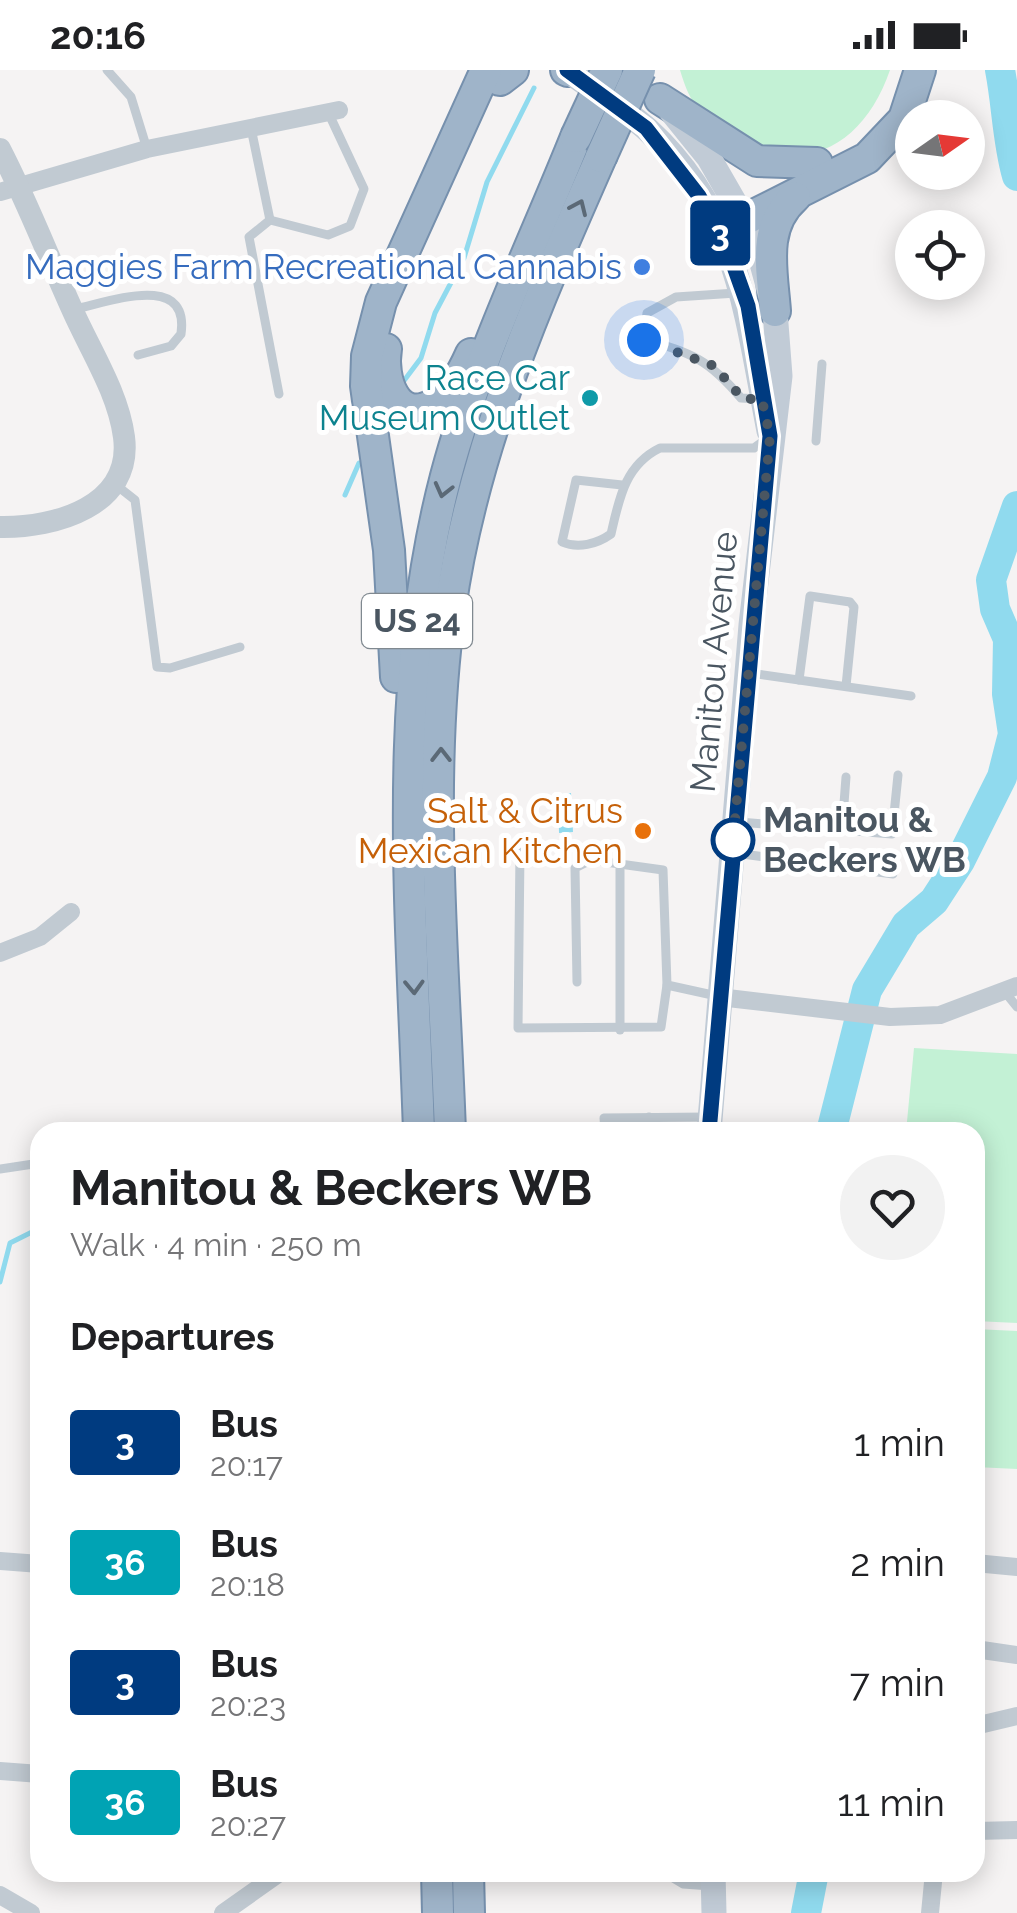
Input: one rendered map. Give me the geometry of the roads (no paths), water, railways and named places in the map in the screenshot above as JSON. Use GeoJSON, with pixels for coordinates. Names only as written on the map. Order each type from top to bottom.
{"type":"FeatureCollection","features":[{"type":"Feature","properties":{"kind":"highway","name":"US 24"},"geometry":{"type":"LineString","coordinates":[[419,1122],[410,734],[414,648],[427,562],[446,475],[476,380],[607,70]]}},
{"type":"Feature","properties":{"kind":"highway","name":"US 24"},"geometry":{"type":"LineString","coordinates":[[450,1122],[440,824],[450,609],[472,497],[497,411],[640,70]]}},
{"type":"Feature","properties":{"kind":"highway"},"geometry":{"type":"LineString","coordinates":[[732,214],[842,152],[875,127],[892,100],[901,70]]}},
{"type":"Feature","properties":{"kind":"highway"},"geometry":{"type":"LineString","coordinates":[[732,214],[801,192],[881,148],[904,119],[920,70]]}},
{"type":"Feature","properties":{"kind":"highway"},"geometry":{"type":"LineString","coordinates":[[494,75],[390,334],[384,377],[386,387],[403,405],[421,409],[435,404],[462,374],[497,295],[547,210]]}},
{"type":"Feature","properties":{"kind":"highway"},"geometry":{"type":"LineString","coordinates":[[412,944],[391,579],[366,386],[368,356],[381,302],[494,75]]}},
{"type":"Feature","properties":{"kind":"highway"},"geometry":{"type":"LineString","coordinates":[[660,99],[757,161],[817,163]]}},
{"type":"Feature","properties":{"kind":"highway"},"geometry":{"type":"LineString","coordinates":[[774,311],[772,226],[782,208],[801,192]]}},
{"type":"Feature","properties":{"kind":"highway"},"geometry":{"type":"LineString","coordinates":[[438,1882],[438,1913]]}},
{"type":"Feature","properties":{"kind":"highway"},"geometry":{"type":"LineString","coordinates":[[468,1882],[468,1913]]}},
{"type":"Feature","properties":{"kind":"main road","name":"Manitou Avenue"},"geometry":{"type":"LineString","coordinates":[[567,70],[666,149],[732,214],[770,436]]}},
{"type":"Feature","properties":{"kind":"main road","name":"Manitou Avenue"},"geometry":{"type":"LineString","coordinates":[[627,70],[660,99],[710,158],[774,311],[780,405],[770,436],[710,1122]]}},
{"type":"Feature","properties":{"kind":"main road"},"geometry":{"type":"LineString","coordinates":[[713,1882],[714,1913]]}},
{"type":"Feature","properties":{"kind":"street"},"geometry":{"type":"LineString","coordinates":[[10,190],[147,150],[333,111]]}},
{"type":"Feature","properties":{"kind":"street"},"geometry":{"type":"LineString","coordinates":[[0,148],[10,190],[72,310],[119,418],[124,453],[105,496],[70,516],[24,527],[0,527]]}},
{"type":"Feature","properties":{"kind":"street"},"geometry":{"type":"LineString","coordinates":[[0,953],[40,937],[71,912]]}},
{"type":"Feature","properties":{"kind":"street"},"geometry":{"type":"LineString","coordinates":[[720,996],[890,1017],[940,1014],[1011,988]]}},
{"type":"Feature","properties":{"kind":"street"},"geometry":{"type":"LineString","coordinates":[[0,1561],[30,1563]]}},
{"type":"Feature","properties":{"kind":"street"},"geometry":{"type":"LineString","coordinates":[[985,1564],[1017,1567]]}},
{"type":"Feature","properties":{"kind":"street"},"geometry":{"type":"LineString","coordinates":[[985,1651],[1017,1655]]}},
{"type":"Feature","properties":{"kind":"street"},"geometry":{"type":"LineString","coordinates":[[985,1724],[1017,1716]]}},
{"type":"Feature","properties":{"kind":"street"},"geometry":{"type":"LineString","coordinates":[[0,1771],[30,1773]]}},
{"type":"Feature","properties":{"kind":"street"},"geometry":{"type":"LineString","coordinates":[[985,1831],[1017,1830]]}},
{"type":"Feature","properties":{"kind":"street"},"geometry":{"type":"LineString","coordinates":[[223,1913],[267,1882]]}},
{"type":"Feature","properties":{"kind":"street"},"geometry":{"type":"LineString","coordinates":[[930,1913],[933,1882]]}},
{"type":"Feature","properties":{"kind":"street"},"geometry":{"type":"LineString","coordinates":[[0,1895],[31,1913]]}},
{"type":"Feature","properties":{"kind":"lane"},"geometry":{"type":"LineString","coordinates":[[111,71],[131,97],[147,150]]}},
{"type":"Feature","properties":{"kind":"lane"},"geometry":{"type":"LineString","coordinates":[[270,220],[328,235],[350,226],[364,189],[333,111]]}},
{"type":"Feature","properties":{"kind":"lane"},"geometry":{"type":"LineString","coordinates":[[251,128],[270,220]]}},
{"type":"Feature","properties":{"kind":"lane"},"geometry":{"type":"LineString","coordinates":[[270,220],[248,236],[279,394]]}},
{"type":"Feature","properties":{"kind":"lane"},"geometry":{"type":"LineString","coordinates":[[744,292],[658,303],[647,313],[644,340],[714,366],[742,398],[762,400]]}},
{"type":"Feature","properties":{"kind":"lane"},"geometry":{"type":"LineString","coordinates":[[72,310],[150,294],[168,296],[178,308],[181,334],[171,346],[138,355]]}},
{"type":"Feature","properties":{"kind":"lane"},"geometry":{"type":"LineString","coordinates":[[816,441],[822,364]]}},
{"type":"Feature","properties":{"kind":"lane"},"geometry":{"type":"LineString","coordinates":[[622,485],[576,480],[562,542],[571,546],[599,542],[611,534],[622,485],[646,454],[660,448],[754,448],[770,436]]}},
{"type":"Feature","properties":{"kind":"lane"},"geometry":{"type":"LineString","coordinates":[[114,483],[135,500],[158,667],[170,668],[240,647]]}},
{"type":"Feature","properties":{"kind":"lane"},"geometry":{"type":"LineString","coordinates":[[799,680],[807,598],[850,602],[854,607],[846,686]]}},
{"type":"Feature","properties":{"kind":"lane"},"geometry":{"type":"LineString","coordinates":[[748,672],[911,696]]}},
{"type":"Feature","properties":{"kind":"lane"},"geometry":{"type":"LineString","coordinates":[[735,822],[892,834],[898,775]]}},
{"type":"Feature","properties":{"kind":"lane"},"geometry":{"type":"LineString","coordinates":[[842,830],[846,777]]}},
{"type":"Feature","properties":{"kind":"lane"},"geometry":{"type":"LineString","coordinates":[[520,852],[518,1028],[661,1027],[666,985],[663,870],[591,860],[575,868],[577,982]]}},
{"type":"Feature","properties":{"kind":"lane"},"geometry":{"type":"LineString","coordinates":[[732,853],[892,874]]}},
{"type":"Feature","properties":{"kind":"lane"},"geometry":{"type":"LineString","coordinates":[[620,866],[620,1030]]}},
{"type":"Feature","properties":{"kind":"lane"},"geometry":{"type":"LineString","coordinates":[[666,985],[720,996]]}},
{"type":"Feature","properties":{"kind":"lane"},"geometry":{"type":"LineString","coordinates":[[1011,988],[1017,1007]]}},
{"type":"Feature","properties":{"kind":"lane"},"geometry":{"type":"LineString","coordinates":[[604,1122],[604,1118],[649,1117],[693,1122]]}},
{"type":"Feature","properties":{"kind":"lane"},"geometry":{"type":"LineString","coordinates":[[649,1117],[649,1122]]}},
{"type":"Feature","properties":{"kind":"lane"},"geometry":{"type":"LineString","coordinates":[[0,1169],[30,1164]]}},
{"type":"Feature","properties":{"kind":"water"},"geometry":{"type":"Polygon","coordinates":[[[571,793],[573,832],[559,833],[559,794],[571,793]]]}},
{"type":"Feature","properties":{"kind":"waterway"},"geometry":{"type":"LineString","coordinates":[[1000,70],[1017,176]]}},
{"type":"Feature","properties":{"kind":"waterway"},"geometry":{"type":"LineString","coordinates":[[403,382],[421,358],[435,313],[464,258],[487,182],[534,88]]}},
{"type":"Feature","properties":{"kind":"waterway"},"geometry":{"type":"LineString","coordinates":[[345,495],[359,463]]}},
{"type":"Feature","properties":{"kind":"waterway"},"geometry":{"type":"LineString","coordinates":[[834,1122],[867,990],[906,925],[934,901],[960,861],[1002,777],[1013,734],[1007,694],[1008,639],[995,609],[991,580],[1017,506]]}},
{"type":"Feature","properties":{"kind":"waterway"},"geometry":{"type":"LineString","coordinates":[[0,1282],[10,1243],[30,1233]]}},
{"type":"Feature","properties":{"kind":"waterway"},"geometry":{"type":"LineString","coordinates":[[806,1913],[812,1882]]}},
{"type":"Feature","properties":{"kind":"place","name":"Maggies Farm Recreational Cannabis"},"geometry":{"type":"Point","coordinates":[642,267]}},
{"type":"Feature","properties":{"kind":"place","name":"Race Car Museum Outlet"},"geometry":{"type":"Point","coordinates":[590,398]}},
{"type":"Feature","properties":{"kind":"place","name":"Salt & Citrus Mexican Kitchen"},"geometry":{"type":"Point","coordinates":[643,831]}},
{"type":"Feature","properties":{"kind":"place","name":"Manitou & Beckers WB"},"geometry":{"type":"Point","coordinates":[733,840]}}]}
